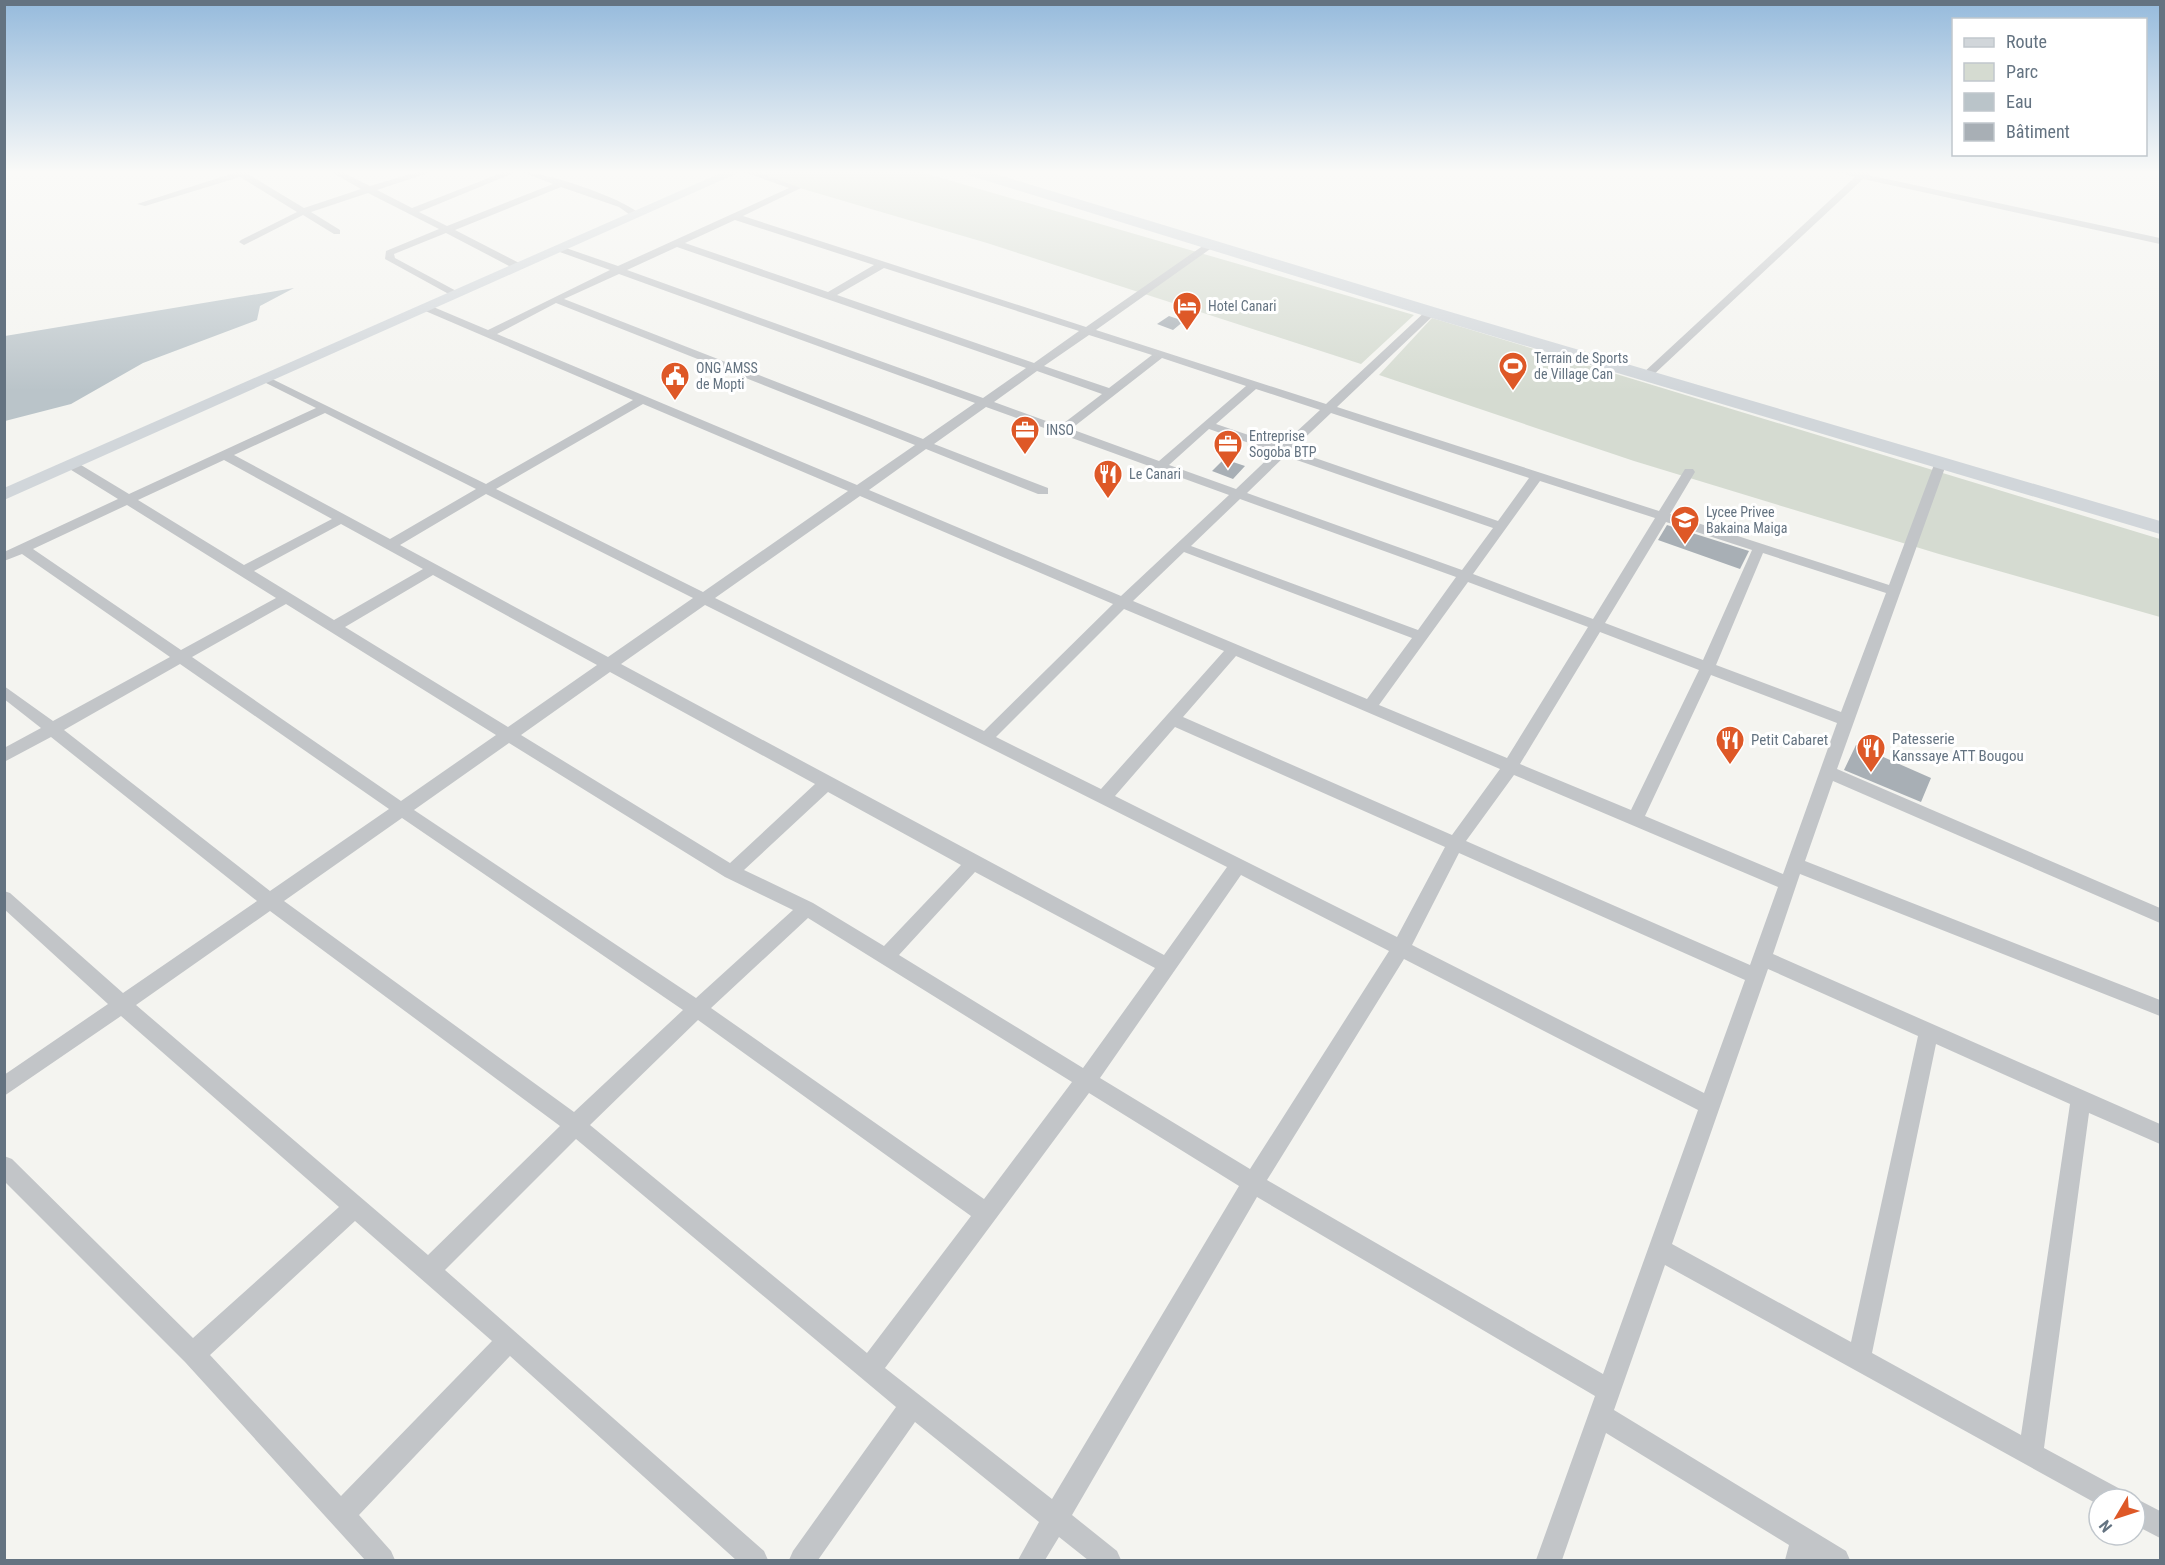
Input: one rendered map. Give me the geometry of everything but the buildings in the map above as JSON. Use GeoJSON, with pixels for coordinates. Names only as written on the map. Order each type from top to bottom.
{"type":"FeatureCollection","features":[{"type":"Feature","properties":{"kind":"main road"},"geometry":{"type":"LineString","coordinates":[[1210,245],[2160,528]]}},
{"type":"Feature","properties":{"kind":"street"},"geometry":{"type":"LineString","coordinates":[[407,245],[394,250],[389,256],[456,295]]}},
{"type":"Feature","properties":{"kind":"street"},"geometry":{"type":"LineString","coordinates":[[475,245],[519,267]]}},
{"type":"Feature","properties":{"kind":"street"},"geometry":{"type":"LineString","coordinates":[[4,495],[569,245]]}},
{"type":"Feature","properties":{"kind":"street"},"geometry":{"type":"LineString","coordinates":[[488,334],[555,299],[676,245]]}},
{"type":"Feature","properties":{"kind":"street"},"geometry":{"type":"LineString","coordinates":[[681,245],[1111,393]]}},
{"type":"Feature","properties":{"kind":"street"},"geometry":{"type":"LineString","coordinates":[[821,245],[1894,591]]}},
{"type":"Feature","properties":{"kind":"street"},"geometry":{"type":"LineString","coordinates":[[4,1087],[1210,245]]}},
{"type":"Feature","properties":{"kind":"street"},"geometry":{"type":"LineString","coordinates":[[1646,376],[1787,245]]}},
{"type":"Feature","properties":{"kind":"street"},"geometry":{"type":"LineString","coordinates":[[560,249],[1463,575],[1846,720]]}},
{"type":"Feature","properties":{"kind":"street"},"geometry":{"type":"LineString","coordinates":[[828,296],[882,265]]}},
{"type":"Feature","properties":{"kind":"street"},"geometry":{"type":"LineString","coordinates":[[555,299],[1043,491]]}},
{"type":"Feature","properties":{"kind":"street"},"geometry":{"type":"LineString","coordinates":[[427,308],[1124,601],[1788,884]]}},
{"type":"Feature","properties":{"kind":"street"},"geometry":{"type":"LineString","coordinates":[[984,740],[1124,601],[1285,452],[1431,312]]}},
{"type":"Feature","properties":{"kind":"street"},"geometry":{"type":"LineString","coordinates":[[1061,431],[1159,355]]}},
{"type":"Feature","properties":{"kind":"street"},"geometry":{"type":"LineString","coordinates":[[266,380],[1238,865],[1710,1106]]}},
{"type":"Feature","properties":{"kind":"street"},"geometry":{"type":"LineString","coordinates":[[1159,467],[1253,385]]}},
{"type":"Feature","properties":{"kind":"street"},"geometry":{"type":"LineString","coordinates":[[389,545],[643,399]]}},
{"type":"Feature","properties":{"kind":"street"},"geometry":{"type":"LineString","coordinates":[[4,557],[324,409]]}},
{"type":"Feature","properties":{"kind":"street"},"geometry":{"type":"LineString","coordinates":[[1208,425],[1500,526]]}},
{"type":"Feature","properties":{"kind":"street"},"geometry":{"type":"LineString","coordinates":[[225,455],[826,784],[1168,966]]}},
{"type":"Feature","properties":{"kind":"street"},"geometry":{"type":"LineString","coordinates":[[1549,1560],[1757,978],[1846,720],[1941,462]]}},
{"type":"Feature","properties":{"kind":"street"},"geometry":{"type":"LineString","coordinates":[[72,465],[731,872],[807,908],[1087,1079],[1253,1184],[1609,1391]]}},
{"type":"Feature","properties":{"kind":"street"},"geometry":{"type":"LineString","coordinates":[[1031,1560],[1253,1184],[1400,949],[1455,844],[1510,766],[1689,472]]}},
{"type":"Feature","properties":{"kind":"street"},"geometry":{"type":"LineString","coordinates":[[1370,706],[1537,476]]}},
{"type":"Feature","properties":{"kind":"street"},"geometry":{"type":"LineString","coordinates":[[244,572],[341,519]]}},
{"type":"Feature","properties":{"kind":"street"},"geometry":{"type":"LineString","coordinates":[[1182,547],[1420,636]]}},
{"type":"Feature","properties":{"kind":"street"},"geometry":{"type":"LineString","coordinates":[[23,548],[179,658],[696,1008],[985,1213]]}},
{"type":"Feature","properties":{"kind":"street"},"geometry":{"type":"LineString","coordinates":[[1635,819],[1708,666],[1759,548]]}},
{"type":"Feature","properties":{"kind":"street"},"geometry":{"type":"LineString","coordinates":[[334,627],[433,569]]}},
{"type":"Feature","properties":{"kind":"street"},"geometry":{"type":"LineString","coordinates":[[4,756],[286,598]]}},
{"type":"Feature","properties":{"kind":"street"},"geometry":{"type":"LineString","coordinates":[[1102,799],[1234,649]]}},
{"type":"Feature","properties":{"kind":"street"},"geometry":{"type":"LineString","coordinates":[[4,691],[270,902],[574,1124],[870,1370],[1108,1560]]}},
{"type":"Feature","properties":{"kind":"street"},"geometry":{"type":"LineString","coordinates":[[1172,719],[1757,978]]}},
{"type":"Feature","properties":{"kind":"street"},"geometry":{"type":"LineString","coordinates":[[1828,772],[2160,916]]}},
{"type":"Feature","properties":{"kind":"street"},"geometry":{"type":"LineString","coordinates":[[731,872],[826,784]]}},
{"type":"Feature","properties":{"kind":"street"},"geometry":{"type":"LineString","coordinates":[[887,956],[973,863]]}},
{"type":"Feature","properties":{"kind":"street"},"geometry":{"type":"LineString","coordinates":[[870,1370],[1087,1079],[1238,865]]}},
{"type":"Feature","properties":{"kind":"street"},"geometry":{"type":"LineString","coordinates":[[1796,865],[2160,1008]]}},
{"type":"Feature","properties":{"kind":"street"},"geometry":{"type":"LineString","coordinates":[[4,898],[122,1005],[509,1340],[755,1560]]}},
{"type":"Feature","properties":{"kind":"street"},"geometry":{"type":"LineString","coordinates":[[428,1271],[574,1124],[696,1008],[807,908]]}},
{"type":"Feature","properties":{"kind":"street"},"geometry":{"type":"LineString","coordinates":[[1763,958],[2160,1134]]}},
{"type":"Feature","properties":{"kind":"street"},"geometry":{"type":"LineString","coordinates":[[1859,1359],[1929,1031]]}},
{"type":"Feature","properties":{"kind":"street"},"geometry":{"type":"LineString","coordinates":[[2031,1454],[2081,1099]]}},
{"type":"Feature","properties":{"kind":"street"},"geometry":{"type":"LineString","coordinates":[[4,1166],[193,1354],[382,1560]]}},
{"type":"Feature","properties":{"kind":"street"},"geometry":{"type":"LineString","coordinates":[[193,1354],[355,1207]]}},
{"type":"Feature","properties":{"kind":"street"},"geometry":{"type":"LineString","coordinates":[[1660,1250],[2092,1487]]}},
{"type":"Feature","properties":{"kind":"street"},"geometry":{"type":"LineString","coordinates":[[341,1515],[509,1340]]}},
{"type":"Feature","properties":{"kind":"street"},"geometry":{"type":"LineString","coordinates":[[802,1560],[913,1405]]}},
{"type":"Feature","properties":{"kind":"street"},"geometry":{"type":"LineString","coordinates":[[1600,1415],[1801,1550],[1837,1560]]}},
{"type":"Feature","properties":{"kind":"green space"},"geometry":{"type":"Polygon","coordinates":[[[993,245],[1173,245],[1414,315],[1361,364],[993,245]]]}},
{"type":"Feature","properties":{"kind":"green space"},"geometry":{"type":"Polygon","coordinates":[[[1432,318],[2160,539],[2160,617],[1939,554],[1634,461],[1379,375],[1432,318]]]}},
{"type":"Feature","properties":{"kind":"water"},"geometry":{"type":"Polygon","coordinates":[[[294,288],[260,306],[257,320],[143,363],[71,404],[5,421],[5,336],[294,288]]]}},
{"type":"Feature","properties":{"kind":"place","name":"Hotel Canari"},"geometry":{"type":"Point","coordinates":[1187,332]}},
{"type":"Feature","properties":{"kind":"place","name":"Terrain de Sports de Village Can"},"geometry":{"type":"Point","coordinates":[1513,392]}},
{"type":"Feature","properties":{"kind":"place","name":"ONG AMSS de Mopti"},"geometry":{"type":"Point","coordinates":[675,402]}},
{"type":"Feature","properties":{"kind":"place","name":"INSO"},"geometry":{"type":"Point","coordinates":[1025,456]}},
{"type":"Feature","properties":{"kind":"place","name":"Entreprise Sogoba BTP"},"geometry":{"type":"Point","coordinates":[1228,470]}},
{"type":"Feature","properties":{"kind":"place","name":"Le Canari"},"geometry":{"type":"Point","coordinates":[1108,500]}},
{"type":"Feature","properties":{"kind":"place","name":"Lycee Privee Bakaina Maiga"},"geometry":{"type":"Point","coordinates":[1685,546]}},
{"type":"Feature","properties":{"kind":"place","name":"Petit Cabaret"},"geometry":{"type":"Point","coordinates":[1730,766]}},
{"type":"Feature","properties":{"kind":"place","name":"Patesserie Kanssaye ATT Bougou"},"geometry":{"type":"Point","coordinates":[1871,774]}}]}
